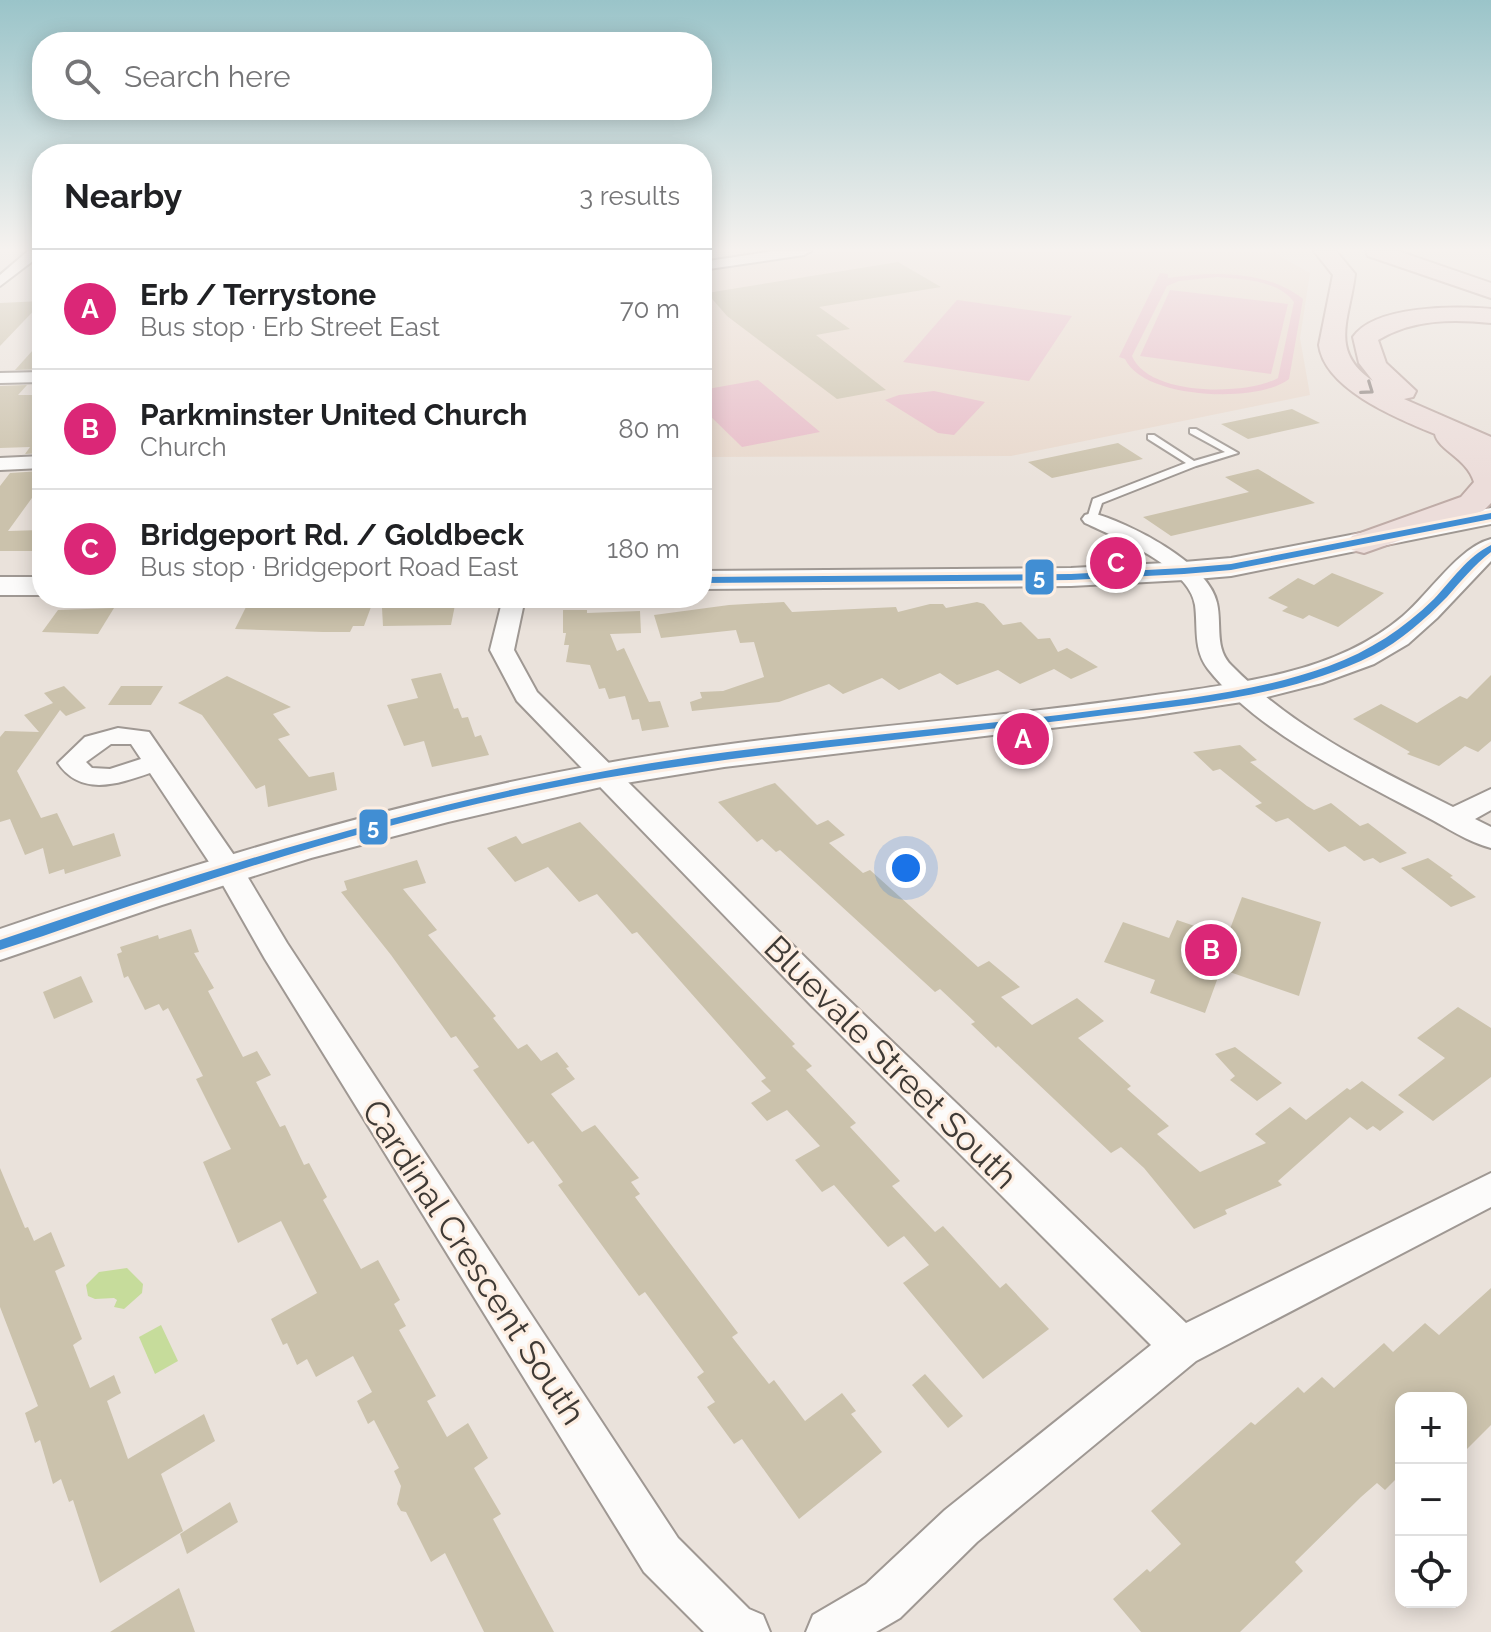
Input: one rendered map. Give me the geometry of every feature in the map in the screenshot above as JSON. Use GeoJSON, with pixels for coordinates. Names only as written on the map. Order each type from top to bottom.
{"type":"FeatureCollection","features":[{"type":"Feature","properties":{"kind":"highway"},"geometry":{"type":"LineString","coordinates":[[1333,327],[1333,353],[1344,372],[1374,394],[1491,447]]}},
{"type":"Feature","properties":{"kind":"highway"},"geometry":{"type":"LineString","coordinates":[[1379,327],[1365,337],[1367,356],[1375,371],[1404,391],[1440,408],[1491,425]]}},
{"type":"Feature","properties":{"kind":"highway"},"geometry":{"type":"LineString","coordinates":[[1364,543],[1472,504],[1483,494],[1489,482],[1486,468],[1463,446],[1408,411]]}},
{"type":"Feature","properties":{"kind":"main road"},"geometry":{"type":"LineString","coordinates":[[712,580],[1071,577],[1184,571],[1231,567],[1491,516]]}},
{"type":"Feature","properties":{"kind":"main road"},"geometry":{"type":"LineString","coordinates":[[0,945],[228,868],[330,839],[604,775],[1245,691],[1327,670],[1366,656],[1416,623],[1480,555],[1491,548]]}},
{"type":"Feature","properties":{"kind":"main road"},"geometry":{"type":"LineString","coordinates":[[0,586],[32,586]]}},
{"type":"Feature","properties":{"kind":"street"},"geometry":{"type":"LineString","coordinates":[[0,378],[32,377]]}},
{"type":"Feature","properties":{"kind":"street"},"geometry":{"type":"LineString","coordinates":[[0,464],[32,462]]}},
{"type":"Feature","properties":{"kind":"street"},"geometry":{"type":"LineString","coordinates":[[1092,519],[1162,551],[1184,571],[1206,600],[1207,650],[1220,669],[1309,743],[1491,839]]}},
{"type":"Feature","properties":{"kind":"street","name":"Bluevale Street South"},"geometry":{"type":"LineString","coordinates":[[512,608],[502,650],[526,696],[1181,1347]]}},
{"type":"Feature","properties":{"kind":"street","name":"Cardinal Crescent South"},"geometry":{"type":"LineString","coordinates":[[155,763],[228,868],[276,951],[661,1555],[736,1630],[746,1632]]}},
{"type":"Feature","properties":{"kind":"street"},"geometry":{"type":"LineString","coordinates":[[1453,819],[1491,798]]}},
{"type":"Feature","properties":{"kind":"street"},"geometry":{"type":"LineString","coordinates":[[830,1632],[883,1601],[961,1526],[1181,1347],[1491,1189]]}},
{"type":"Feature","properties":{"kind":"lane"},"geometry":{"type":"LineString","coordinates":[[1092,519],[1097,501],[1193,464],[1233,453],[1193,431]]}},
{"type":"Feature","properties":{"kind":"lane"},"geometry":{"type":"LineString","coordinates":[[1151,437],[1193,464]]}},
{"type":"Feature","properties":{"kind":"shaded area"},"geometry":{"type":"Polygon","coordinates":[[[712,327],[1302,327],[1300,338],[1310,395],[1011,456],[712,457],[712,327]]]}},
{"type":"Feature","properties":{"kind":"shaded area"},"geometry":{"type":"Polygon","coordinates":[[[933,327],[1065,327],[1029,381],[903,362],[933,327]]]}},
{"type":"Feature","properties":{"kind":"shaded area"},"geometry":{"type":"Polygon","coordinates":[[[1134,327],[1146,327],[1132,356],[1142,369],[1157,379],[1199,389],[1244,388],[1278,378],[1289,327],[1298,327],[1289,379],[1274,387],[1253,392],[1202,393],[1177,389],[1154,383],[1136,372],[1125,359],[1119,357],[1134,327]]]}},
{"type":"Feature","properties":{"kind":"shaded area"},"geometry":{"type":"Polygon","coordinates":[[[1153,327],[1282,327],[1271,374],[1140,356],[1153,327]]]}},
{"type":"Feature","properties":{"kind":"shaded area"},"geometry":{"type":"Polygon","coordinates":[[[758,380],[820,432],[742,447],[712,418],[712,388],[758,380]]]}},
{"type":"Feature","properties":{"kind":"shaded area"},"geometry":{"type":"Polygon","coordinates":[[[934,391],[985,402],[954,435],[938,433],[885,400],[934,391]]]}},
{"type":"Feature","properties":{"kind":"shaded area"},"geometry":{"type":"Polygon","coordinates":[[[127,1268],[143,1284],[142,1293],[124,1309],[114,1307],[117,1300],[114,1298],[95,1299],[88,1296],[86,1285],[99,1272],[127,1268]]]}},
{"type":"Feature","properties":{"kind":"shaded area"},"geometry":{"type":"Polygon","coordinates":[[[161,1325],[178,1361],[155,1374],[139,1337],[161,1325]]]}},
{"type":"Feature","properties":{"kind":"building"},"geometry":{"type":"Polygon","coordinates":[[[0,327],[18,327],[0,346],[0,327]]]}},
{"type":"Feature","properties":{"kind":"building"},"geometry":{"type":"Polygon","coordinates":[[[742,327],[850,329],[816,335],[886,390],[837,399],[742,327]]]}},
{"type":"Feature","properties":{"kind":"building"},"geometry":{"type":"Polygon","coordinates":[[[32,351],[32,369],[15,370],[32,351]]]}},
{"type":"Feature","properties":{"kind":"building"},"geometry":{"type":"Polygon","coordinates":[[[27,385],[18,395],[32,395],[32,454],[25,454],[30,447],[0,448],[0,386],[27,385]]]}},
{"type":"Feature","properties":{"kind":"building"},"geometry":{"type":"Polygon","coordinates":[[[1292,409],[1320,423],[1248,439],[1221,424],[1292,409]]]}},
{"type":"Feature","properties":{"kind":"building"},"geometry":{"type":"Polygon","coordinates":[[[1118,443],[1143,459],[1052,478],[1028,462],[1118,443]]]}},
{"type":"Feature","properties":{"kind":"building"},"geometry":{"type":"Polygon","coordinates":[[[1258,469],[1315,503],[1171,536],[1143,517],[1249,492],[1225,477],[1258,469]]]}},
{"type":"Feature","properties":{"kind":"building"},"geometry":{"type":"Polygon","coordinates":[[[32,472],[32,498],[8,531],[32,530],[32,551],[0,551],[0,486],[10,473],[32,472]]]}},
{"type":"Feature","properties":{"kind":"building"},"geometry":{"type":"Polygon","coordinates":[[[1332,573],[1384,593],[1338,627],[1309,615],[1303,619],[1282,611],[1288,607],[1268,598],[1298,578],[1314,585],[1332,573]]]}},
{"type":"Feature","properties":{"kind":"building"},"geometry":{"type":"Polygon","coordinates":[[[784,602],[792,612],[896,607],[898,612],[930,604],[943,604],[946,608],[977,602],[984,604],[1003,625],[1021,622],[1038,639],[1050,638],[1058,652],[1067,648],[1098,667],[1071,679],[1054,669],[1020,684],[998,670],[957,685],[940,673],[899,690],[882,678],[843,694],[829,684],[779,702],[692,711],[690,702],[702,698],[700,692],[723,691],[764,677],[754,642],[740,643],[736,630],[661,638],[654,615],[729,605],[784,602]]]}},
{"type":"Feature","properties":{"kind":"building"},"geometry":{"type":"Polygon","coordinates":[[[114,608],[98,634],[42,632],[58,610],[114,608]]]}},
{"type":"Feature","properties":{"kind":"building"},"geometry":{"type":"Polygon","coordinates":[[[246,608],[371,608],[364,626],[353,626],[350,632],[235,629],[246,608]]]}},
{"type":"Feature","properties":{"kind":"building"},"geometry":{"type":"Polygon","coordinates":[[[382,608],[454,608],[451,625],[383,626],[382,608]]]}},
{"type":"Feature","properties":{"kind":"building"},"geometry":{"type":"Polygon","coordinates":[[[563,610],[587,610],[587,613],[640,611],[641,633],[610,634],[617,651],[624,648],[649,702],[660,701],[669,727],[642,731],[639,719],[632,720],[625,696],[609,699],[605,688],[599,689],[590,665],[566,662],[569,645],[564,645],[563,610]]]}},
{"type":"Feature","properties":{"kind":"building"},"geometry":{"type":"Polygon","coordinates":[[[441,673],[454,709],[458,708],[462,718],[468,717],[475,737],[481,735],[489,755],[432,767],[424,741],[404,746],[387,705],[418,698],[411,679],[441,673]]]}},
{"type":"Feature","properties":{"kind":"building"},"geometry":{"type":"Polygon","coordinates":[[[1491,675],[1491,741],[1478,752],[1465,746],[1439,766],[1407,754],[1410,752],[1353,719],[1381,704],[1417,723],[1460,696],[1467,699],[1491,675]]]}},
{"type":"Feature","properties":{"kind":"building"},"geometry":{"type":"Polygon","coordinates":[[[227,676],[291,707],[273,714],[290,735],[278,739],[309,777],[334,772],[337,790],[268,807],[265,785],[256,789],[202,715],[178,703],[227,676]]]}},
{"type":"Feature","properties":{"kind":"building"},"geometry":{"type":"Polygon","coordinates":[[[64,686],[86,708],[66,716],[60,710],[17,771],[41,818],[57,813],[73,846],[114,833],[121,856],[65,874],[64,869],[49,874],[43,848],[25,855],[10,819],[0,822],[0,737],[5,731],[39,732],[24,715],[53,703],[44,693],[64,686]]]}},
{"type":"Feature","properties":{"kind":"building"},"geometry":{"type":"Polygon","coordinates":[[[121,686],[163,686],[151,705],[108,705],[121,686]]]}},
{"type":"Feature","properties":{"kind":"building"},"geometry":{"type":"Polygon","coordinates":[[[1240,745],[1257,760],[1250,762],[1307,806],[1314,810],[1331,803],[1360,826],[1368,823],[1407,853],[1380,863],[1373,858],[1364,861],[1345,846],[1329,852],[1288,818],[1276,822],[1255,806],[1262,803],[1220,769],[1213,771],[1193,752],[1240,745]]]}},
{"type":"Feature","properties":{"kind":"building"},"geometry":{"type":"Polygon","coordinates":[[[775,783],[817,825],[828,820],[845,835],[829,843],[863,873],[870,870],[978,967],[989,961],[1020,987],[1001,997],[1032,1025],[1077,998],[1104,1021],[1078,1038],[1131,1086],[1127,1089],[1169,1126],[1157,1134],[1200,1172],[1266,1143],[1255,1134],[1290,1107],[1306,1120],[1347,1088],[1350,1090],[1362,1081],[1404,1112],[1380,1131],[1373,1126],[1367,1130],[1350,1117],[1278,1181],[1282,1185],[1225,1210],[1227,1214],[1194,1229],[1144,1168],[1121,1147],[1111,1153],[998,1046],[996,1048],[971,1024],[975,1022],[940,989],[935,992],[780,850],[776,852],[762,839],[757,842],[718,802],[775,783]]]}},
{"type":"Feature","properties":{"kind":"building"},"geometry":{"type":"Polygon","coordinates":[[[580,822],[795,1044],[792,1046],[812,1066],[806,1070],[856,1123],[850,1127],[900,1181],[892,1186],[935,1232],[943,1226],[1000,1288],[1006,1283],[1049,1329],[983,1379],[903,1283],[929,1265],[904,1236],[888,1247],[834,1185],[822,1192],[795,1160],[820,1146],[787,1110],[767,1121],[751,1103],[771,1091],[761,1081],[766,1078],[637,932],[632,934],[597,894],[579,902],[548,867],[515,882],[487,848],[516,836],[522,844],[580,822]]]}},
{"type":"Feature","properties":{"kind":"building"},"geometry":{"type":"Polygon","coordinates":[[[1428,858],[1476,897],[1451,907],[1401,868],[1428,858]]]}},
{"type":"Feature","properties":{"kind":"building"},"geometry":{"type":"Polygon","coordinates":[[[417,860],[426,883],[403,889],[437,930],[428,935],[496,1016],[493,1018],[518,1049],[527,1044],[541,1061],[557,1052],[569,1067],[566,1068],[575,1079],[551,1094],[582,1132],[595,1125],[639,1178],[631,1182],[640,1194],[635,1197],[738,1333],[732,1337],[769,1384],[774,1380],[805,1421],[842,1393],[856,1411],[851,1414],[882,1452],[799,1519],[742,1439],[734,1444],[707,1407],[715,1402],[697,1377],[704,1372],[645,1292],[639,1296],[558,1185],[563,1182],[533,1141],[528,1144],[473,1070],[479,1067],[456,1036],[451,1038],[341,892],[347,890],[344,881],[417,860]]]}},
{"type":"Feature","properties":{"kind":"building"},"geometry":{"type":"Polygon","coordinates":[[[1242,897],[1321,922],[1299,996],[1221,969],[1205,1013],[1150,993],[1155,980],[1104,962],[1123,922],[1169,938],[1177,920],[1227,937],[1242,897]]]}},
{"type":"Feature","properties":{"kind":"building"},"geometry":{"type":"Polygon","coordinates":[[[191,929],[199,952],[194,953],[214,988],[208,991],[243,1057],[257,1051],[271,1075],[256,1082],[280,1127],[285,1125],[304,1165],[309,1163],[327,1197],[323,1200],[361,1269],[378,1260],[400,1300],[394,1304],[406,1326],[399,1330],[436,1396],[427,1401],[447,1437],[468,1423],[488,1458],[474,1468],[501,1514],[493,1519],[554,1632],[484,1632],[445,1553],[431,1562],[406,1512],[401,1511],[397,1504],[401,1486],[394,1471],[399,1468],[374,1420],[368,1424],[357,1401],[372,1392],[353,1356],[316,1377],[307,1359],[297,1365],[287,1343],[283,1345],[271,1319],[317,1293],[281,1221],[238,1243],[203,1162],[231,1149],[196,1079],[203,1076],[168,1008],[163,1011],[159,1004],[145,1010],[128,976],[124,978],[117,954],[122,952],[120,947],[191,929]]]}},
{"type":"Feature","properties":{"kind":"building"},"geometry":{"type":"Polygon","coordinates":[[[81,976],[93,1002],[54,1019],[43,992],[81,976]]]}},
{"type":"Feature","properties":{"kind":"building"},"geometry":{"type":"Polygon","coordinates":[[[1458,1007],[1491,1028],[1491,1077],[1433,1121],[1398,1095],[1445,1058],[1417,1038],[1458,1007]]]}},
{"type":"Feature","properties":{"kind":"building"},"geometry":{"type":"Polygon","coordinates":[[[1235,1047],[1282,1083],[1257,1101],[1230,1080],[1235,1076],[1215,1054],[1235,1047]]]}},
{"type":"Feature","properties":{"kind":"building"},"geometry":{"type":"Polygon","coordinates":[[[0,1168],[25,1228],[28,1227],[34,1241],[51,1232],[65,1266],[55,1271],[82,1339],[73,1345],[90,1388],[114,1375],[121,1393],[107,1401],[128,1459],[204,1414],[215,1441],[161,1474],[183,1531],[100,1583],[73,1500],[69,1502],[61,1479],[53,1484],[40,1440],[35,1443],[25,1413],[38,1406],[0,1307],[0,1168]]]}},
{"type":"Feature","properties":{"kind":"building"},"geometry":{"type":"Polygon","coordinates":[[[1491,1288],[1491,1425],[1467,1449],[1467,1392],[1395,1392],[1395,1480],[1385,1490],[1377,1483],[1361,1497],[1295,1562],[1303,1571],[1240,1632],[1141,1632],[1113,1599],[1181,1544],[1151,1511],[1251,1422],[1255,1425],[1298,1387],[1304,1393],[1322,1377],[1334,1388],[1384,1343],[1393,1352],[1425,1323],[1439,1335],[1491,1288]]]}},
{"type":"Feature","properties":{"kind":"building"},"geometry":{"type":"Polygon","coordinates":[[[925,1374],[963,1416],[948,1428],[912,1385],[925,1374]]]}},
{"type":"Feature","properties":{"kind":"building"},"geometry":{"type":"Polygon","coordinates":[[[230,1502],[238,1522],[187,1554],[180,1534],[230,1502]]]}},
{"type":"Feature","properties":{"kind":"building"},"geometry":{"type":"Polygon","coordinates":[[[179,1588],[195,1632],[110,1632],[179,1588]]]}},
{"type":"Feature","properties":{"kind":"transit line","name":"5"},"geometry":{"type":"LineString","coordinates":[[712,580],[1071,577],[1184,571],[1231,567],[1491,516]]}},
{"type":"Feature","properties":{"kind":"transit line","name":"5"},"geometry":{"type":"LineString","coordinates":[[0,945],[255,861],[515,792],[691,761],[1188,701],[1304,678],[1359,658],[1395,638],[1491,548]]}},
{"type":"Feature","properties":{"kind":"place","name":"Bridgeport Rd. / Goldbeck"},"geometry":{"type":"Point","coordinates":[1116,563]}},
{"type":"Feature","properties":{"kind":"place","name":"Erb / Terrystone"},"geometry":{"type":"Point","coordinates":[1023,739]}},
{"type":"Feature","properties":{"kind":"place","name":"Parkminster United Church"},"geometry":{"type":"Point","coordinates":[1211,950]}}]}
